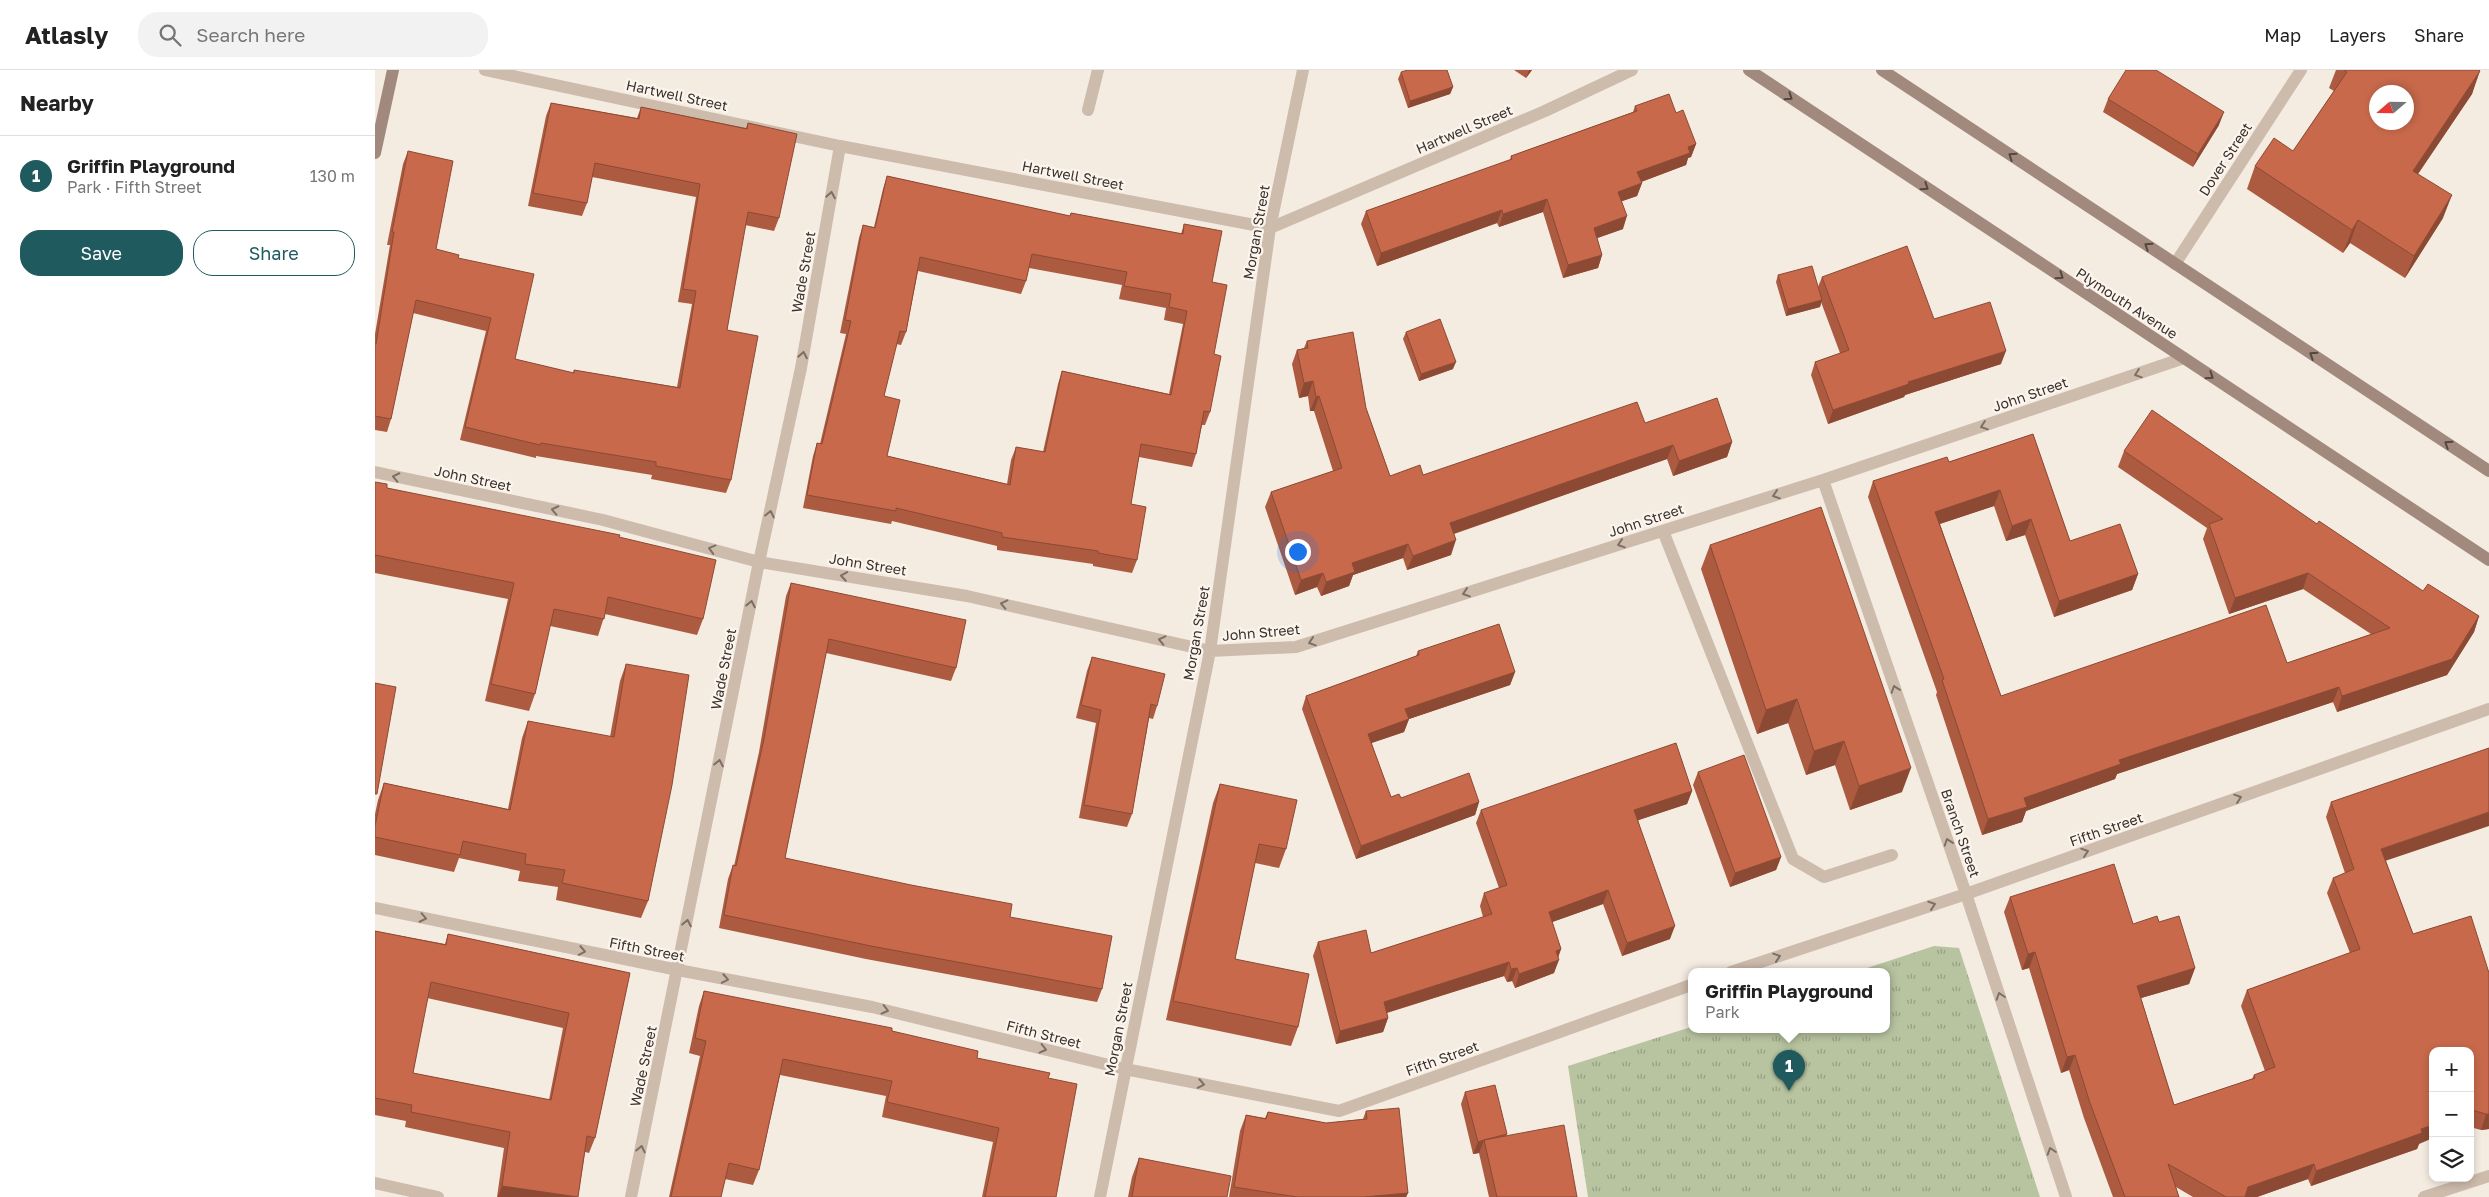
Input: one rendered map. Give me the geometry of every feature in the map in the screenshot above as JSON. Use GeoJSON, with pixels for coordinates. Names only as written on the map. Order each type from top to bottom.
{"type":"FeatureCollection","features":[{"type":"Feature","properties":{"kind":"main road"},"geometry":{"type":"LineString","coordinates":[[376,145],[393,70]]}},
{"type":"Feature","properties":{"kind":"main road","name":"Plymouth Avenue"},"geometry":{"type":"LineString","coordinates":[[1749,70],[2489,560]]}},
{"type":"Feature","properties":{"kind":"main road"},"geometry":{"type":"LineString","coordinates":[[1882,70],[2489,471]]}},
{"type":"Feature","properties":{"kind":"street","name":"Hartwell Street"},"geometry":{"type":"LineString","coordinates":[[485,70],[840,146],[1271,228],[1545,111],[1632,70]]}},
{"type":"Feature","properties":{"kind":"street"},"geometry":{"type":"LineString","coordinates":[[1088,110],[1098,70]]}},
{"type":"Feature","properties":{"kind":"street","name":"Morgan Street"},"geometry":{"type":"LineString","coordinates":[[1101,1197],[1210,651],[1271,228],[1303,70]]}},
{"type":"Feature","properties":{"kind":"street","name":"Dover Street"},"geometry":{"type":"LineString","coordinates":[[2175,264],[2301,70]]}},
{"type":"Feature","properties":{"kind":"street","name":"Wade Street"},"geometry":{"type":"LineString","coordinates":[[631,1197],[759,562],[801,368],[840,146]]}},
{"type":"Feature","properties":{"kind":"street","name":"John Street"},"geometry":{"type":"LineString","coordinates":[[375,472],[603,520],[759,562],[967,596],[1210,651],[1296,647],[1823,480],[2184,358]]}},
{"type":"Feature","properties":{"kind":"street","name":"Branch Street"},"geometry":{"type":"LineString","coordinates":[[1823,480],[1966,894],[2066,1197]]}},
{"type":"Feature","properties":{"kind":"street"},"geometry":{"type":"LineString","coordinates":[[1663,531],[1793,858],[1823,877],[1892,855]]}},
{"type":"Feature","properties":{"kind":"street","name":"Fifth Street"},"geometry":{"type":"LineString","coordinates":[[1743,968],[1966,894],[2489,709]]}},
{"type":"Feature","properties":{"kind":"street","name":"Fifth Street"},"geometry":{"type":"LineString","coordinates":[[375,908],[677,970],[872,1007],[1125,1070],[1339,1111],[1688,987]]}},
{"type":"Feature","properties":{"kind":"street"},"geometry":{"type":"LineString","coordinates":[[2424,1197],[2489,1176]]}},
{"type":"Feature","properties":{"kind":"street"},"geometry":{"type":"LineString","coordinates":[[375,1183],[438,1197]]}},
{"type":"Feature","properties":{"kind":"green space"},"geometry":{"type":"Polygon","coordinates":[[[1934,946],[1959,948],[2040,1197],[1588,1197],[1568,1066],[1688,1028],[1688,1033],[1890,1033],[1890,968],[1867,968],[1934,946]]]}},
{"type":"Feature","properties":{"kind":"building"},"geometry":{"type":"Polygon","coordinates":[[[1408,70],[1447,70],[1453,87],[1410,101],[1401,72],[1408,70]]]}},
{"type":"Feature","properties":{"kind":"building"},"geometry":{"type":"Polygon","coordinates":[[[2126,70],[2156,70],[2224,112],[2198,154],[2108,99],[2126,70]]]}},
{"type":"Feature","properties":{"kind":"building"},"geometry":{"type":"Polygon","coordinates":[[[2344,70],[2480,71],[2413,171],[2452,195],[2414,256],[2358,220],[2352,230],[2255,166],[2274,138],[2293,151],[2347,72],[2344,70]]]}},
{"type":"Feature","properties":{"kind":"building"},"geometry":{"type":"Polygon","coordinates":[[[1669,94],[1676,113],[1683,110],[1696,144],[1688,147],[1690,153],[1637,172],[1642,183],[1618,192],[1627,216],[1594,228],[1602,255],[1568,265],[1547,199],[1503,214],[1502,210],[1381,253],[1366,211],[1512,159],[1511,156],[1637,111],[1635,106],[1669,94]]]}},
{"type":"Feature","properties":{"kind":"building"},"geometry":{"type":"Polygon","coordinates":[[[551,103],[639,119],[641,107],[747,129],[748,123],[797,134],[779,218],[748,212],[727,330],[758,336],[731,480],[656,466],[656,462],[541,443],[540,445],[465,427],[491,318],[416,300],[391,419],[375,416],[375,344],[394,232],[392,232],[408,151],[453,161],[436,249],[459,255],[458,258],[534,274],[515,359],[574,373],[574,370],[680,388],[696,291],[683,289],[700,184],[595,163],[587,203],[533,193],[551,103]]]}},
{"type":"Feature","properties":{"kind":"building"},"geometry":{"type":"Polygon","coordinates":[[[887,176],[1070,216],[1071,213],[1183,234],[1184,224],[1222,231],[1212,282],[1227,285],[1214,354],[1221,356],[1210,412],[1204,411],[1196,454],[1141,444],[1131,504],[1146,507],[1137,560],[1098,553],[1098,551],[1002,537],[1002,533],[896,508],[896,511],[807,495],[817,443],[822,444],[851,321],[845,320],[863,225],[875,228],[887,176]],[[1032,254],[1026,281],[920,257],[906,332],[900,331],[884,396],[900,400],[887,456],[1010,485],[1016,447],[1045,452],[1062,371],[1171,395],[1187,311],[1169,307],[1171,294],[1124,286],[1127,272],[1032,254]]]}},
{"type":"Feature","properties":{"kind":"building"},"geometry":{"type":"Polygon","coordinates":[[[1907,246],[1934,319],[1990,302],[2006,351],[1908,382],[1909,384],[1833,410],[1815,362],[1849,350],[1822,277],[1907,246]]]}},
{"type":"Feature","properties":{"kind":"building"},"geometry":{"type":"Polygon","coordinates":[[[1812,266],[1822,300],[1788,309],[1778,275],[1812,266]]]}},
{"type":"Feature","properties":{"kind":"building"},"geometry":{"type":"Polygon","coordinates":[[[1440,319],[1456,362],[1421,374],[1406,332],[1440,319]]]}},
{"type":"Feature","properties":{"kind":"building"},"geometry":{"type":"Polygon","coordinates":[[[1353,332],[1366,408],[1390,476],[1420,465],[1423,475],[1637,402],[1645,423],[1717,398],[1732,442],[1679,461],[1673,445],[1450,523],[1456,540],[1413,556],[1408,544],[1352,563],[1355,572],[1326,582],[1323,573],[1301,580],[1271,492],[1342,468],[1319,396],[1316,397],[1313,381],[1304,383],[1297,350],[1308,348],[1307,341],[1353,332]]]}},
{"type":"Feature","properties":{"kind":"building"},"geometry":{"type":"Polygon","coordinates":[[[2152,410],[2317,524],[2319,521],[2423,591],[2428,584],[2479,616],[2452,659],[2342,696],[2339,687],[2119,760],[2121,764],[2024,798],[2027,807],[1988,819],[1942,680],[1944,679],[1873,481],[1947,457],[1949,462],[2033,434],[2070,541],[2120,524],[2138,574],[2059,601],[2031,519],[2012,526],[2000,490],[1935,512],[2001,696],[2266,605],[2287,663],[2390,628],[2308,573],[2235,598],[2209,524],[2223,519],[2124,451],[2152,410]]]}},
{"type":"Feature","properties":{"kind":"building"},"geometry":{"type":"Polygon","coordinates":[[[375,482],[387,484],[387,488],[620,535],[619,537],[716,560],[703,619],[608,597],[604,619],[554,609],[535,694],[491,684],[514,583],[375,555],[375,482]]]}},
{"type":"Feature","properties":{"kind":"building"},"geometry":{"type":"Polygon","coordinates":[[[1821,507],[1911,768],[1859,786],[1844,741],[1814,751],[1797,699],[1766,710],[1710,545],[1821,507]]]}},
{"type":"Feature","properties":{"kind":"building"},"geometry":{"type":"Polygon","coordinates":[[[791,583],[966,620],[956,668],[829,639],[785,858],[1012,904],[1010,917],[1112,936],[1102,989],[871,946],[724,915],[733,865],[736,866],[764,739],[791,583]]]}},
{"type":"Feature","properties":{"kind":"building"},"geometry":{"type":"Polygon","coordinates":[[[1499,624],[1515,672],[1405,709],[1409,719],[1368,734],[1391,797],[1399,794],[1401,798],[1469,773],[1479,802],[1361,846],[1306,696],[1419,655],[1418,651],[1499,624]]]}},
{"type":"Feature","properties":{"kind":"building"},"geometry":{"type":"Polygon","coordinates":[[[1092,657],[1165,674],[1157,706],[1151,704],[1132,814],[1084,805],[1101,710],[1081,705],[1092,657]]]}},
{"type":"Feature","properties":{"kind":"building"},"geometry":{"type":"Polygon","coordinates":[[[626,664],[689,675],[672,785],[648,901],[562,883],[565,870],[525,864],[526,854],[463,841],[460,855],[375,837],[375,826],[384,783],[510,810],[528,721],[614,737],[626,664]]]}},
{"type":"Feature","properties":{"kind":"building"},"geometry":{"type":"Polygon","coordinates":[[[375,683],[396,687],[377,794],[375,794],[375,683]]]}},
{"type":"Feature","properties":{"kind":"building"},"geometry":{"type":"Polygon","coordinates":[[[1676,743],[1692,791],[1634,810],[1675,926],[1627,943],[1608,890],[1549,912],[1561,949],[1556,951],[1559,960],[1519,974],[1517,968],[1511,969],[1509,962],[1384,1002],[1388,1018],[1340,1031],[1318,942],[1366,930],[1371,953],[1492,914],[1484,893],[1507,885],[1481,810],[1676,743]]]}},
{"type":"Feature","properties":{"kind":"building"},"geometry":{"type":"Polygon","coordinates":[[[2489,748],[2489,812],[2381,849],[2413,934],[2471,916],[2489,973],[2489,1114],[2474,1111],[2474,1047],[2429,1047],[2429,1126],[2421,1129],[2422,1133],[2316,1171],[2314,1164],[2248,1187],[2245,1197],[2226,1197],[2168,1164],[2179,1197],[2125,1197],[2090,1103],[2075,1055],[2067,1057],[2035,952],[2028,954],[2010,897],[2114,864],[2133,924],[2157,916],[2159,922],[2179,916],[2195,968],[2137,986],[2174,1105],[2255,1078],[2254,1075],[2275,1067],[2247,990],[2360,949],[2333,878],[2354,869],[2331,802],[2489,748]]]}},
{"type":"Feature","properties":{"kind":"building"},"geometry":{"type":"Polygon","coordinates":[[[1744,755],[1781,857],[1735,873],[1698,772],[1744,755]]]}},
{"type":"Feature","properties":{"kind":"building"},"geometry":{"type":"Polygon","coordinates":[[[1220,784],[1297,800],[1286,849],[1259,844],[1235,959],[1309,974],[1298,1027],[1173,1001],[1220,784]]]}},
{"type":"Feature","properties":{"kind":"building"},"geometry":{"type":"Polygon","coordinates":[[[375,931],[446,945],[448,934],[630,973],[595,1138],[587,1136],[578,1197],[502,1186],[510,1132],[411,1112],[412,1105],[375,1098],[375,931]],[[431,982],[413,1073],[551,1100],[569,1013],[431,982]]]}},
{"type":"Feature","properties":{"kind":"building"},"geometry":{"type":"Polygon","coordinates":[[[704,991],[892,1028],[892,1031],[978,1051],[977,1058],[1050,1073],[1048,1078],[1077,1084],[1056,1197],[985,1197],[999,1128],[887,1102],[892,1081],[783,1059],[759,1170],[729,1163],[721,1197],[671,1197],[706,1041],[695,1038],[704,991]]]}},
{"type":"Feature","properties":{"kind":"building"},"geometry":{"type":"Polygon","coordinates":[[[1495,1085],[1507,1134],[1478,1142],[1465,1092],[1495,1085]]]}},
{"type":"Feature","properties":{"kind":"building"},"geometry":{"type":"Polygon","coordinates":[[[1399,1108],[1408,1193],[1364,1197],[1297,1197],[1234,1187],[1246,1115],[1266,1119],[1268,1112],[1326,1123],[1367,1119],[1366,1111],[1399,1108]]]}},
{"type":"Feature","properties":{"kind":"building"},"geometry":{"type":"Polygon","coordinates":[[[1564,1125],[1577,1197],[1497,1197],[1484,1140],[1564,1125]]]}},
{"type":"Feature","properties":{"kind":"building"},"geometry":{"type":"Polygon","coordinates":[[[1139,1158],[1231,1176],[1227,1197],[1132,1197],[1139,1158]]]}},
{"type":"Feature","properties":{"kind":"place","name":"Griffin Playground"},"geometry":{"type":"Point","coordinates":[1789,1091]}}]}
